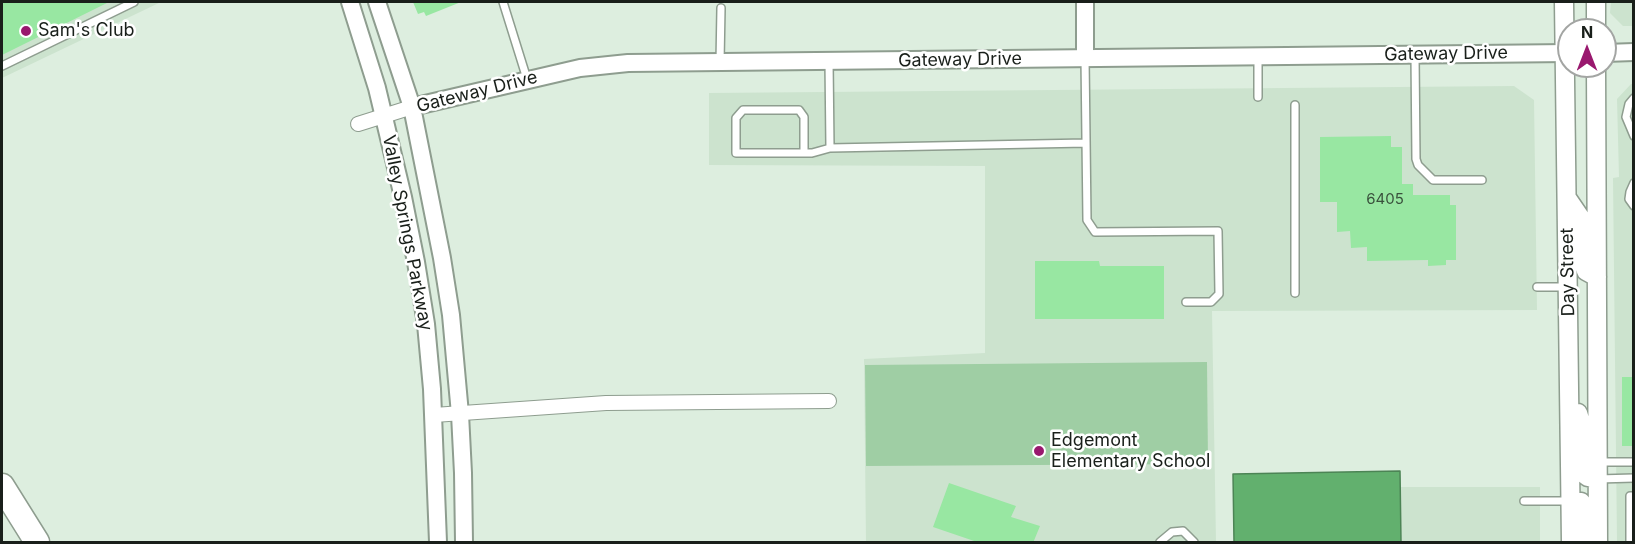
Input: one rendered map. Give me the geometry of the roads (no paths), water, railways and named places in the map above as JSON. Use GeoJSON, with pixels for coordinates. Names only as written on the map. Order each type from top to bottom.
{"type":"FeatureCollection","features":[{"type":"Feature","properties":{"kind":"highway"},"geometry":{"type":"LineString","coordinates":[[2,486],[37,543]]}},
{"type":"Feature","properties":{"kind":"highway"},"geometry":{"type":"LineString","coordinates":[[2,502],[13,528],[15,543]]}},
{"type":"Feature","properties":{"kind":"main road","name":"Day Street"},"geometry":{"type":"LineString","coordinates":[[1564,2],[1565,18]]}},
{"type":"Feature","properties":{"kind":"main road"},"geometry":{"type":"LineString","coordinates":[[1596,2],[1596,18]]}},
{"type":"Feature","properties":{"kind":"main road","name":"Day Street"},"geometry":{"type":"LineString","coordinates":[[1567,78],[1571,543]]}},
{"type":"Feature","properties":{"kind":"main road","name":"Day Street"},"geometry":{"type":"LineString","coordinates":[[1596,78],[1598,543]]}},
{"type":"Feature","properties":{"kind":"main road"},"geometry":{"type":"LineString","coordinates":[[1567,198],[1580,217],[1586,271],[1597,277]]}},
{"type":"Feature","properties":{"kind":"main road"},"geometry":{"type":"LineString","coordinates":[[1570,389],[1582,426],[1584,474],[1588,477],[1598,470]]}},
{"type":"Feature","properties":{"kind":"main road"},"geometry":{"type":"LineString","coordinates":[[1570,501],[1581,502],[1585,508],[1585,543]]}},
{"type":"Feature","properties":{"kind":"street","name":"Valley Springs Parkway"},"geometry":{"type":"LineString","coordinates":[[350,2],[384,116],[404,197],[416,262],[426,324],[434,415],[438,543]]}},
{"type":"Feature","properties":{"kind":"street","name":"Valley Springs Parkway"},"geometry":{"type":"LineString","coordinates":[[377,2],[412,107],[446,281],[460,414],[464,543]]}},
{"type":"Feature","properties":{"kind":"street"},"geometry":{"type":"LineString","coordinates":[[1085,2],[1085,58]]}},
{"type":"Feature","properties":{"kind":"street"},"geometry":{"type":"LineString","coordinates":[[1617,53],[1634,52]]}},
{"type":"Feature","properties":{"kind":"street","name":"Gateway Drive"},"geometry":{"type":"LineString","coordinates":[[358,123],[412,107],[580,68],[628,63],[1557,53]]}},
{"type":"Feature","properties":{"kind":"street"},"geometry":{"type":"LineString","coordinates":[[434,415],[606,403],[829,401]]}},
{"type":"Feature","properties":{"kind":"lane"},"geometry":{"type":"LineString","coordinates":[[2,66],[134,2]]}},
{"type":"Feature","properties":{"kind":"lane"},"geometry":{"type":"LineString","coordinates":[[503,2],[527,80]]}},
{"type":"Feature","properties":{"kind":"lane"},"geometry":{"type":"LineString","coordinates":[[720,62],[721,8]]}},
{"type":"Feature","properties":{"kind":"lane"},"geometry":{"type":"LineString","coordinates":[[1415,55],[1416,159],[1424,172],[1433,180],[1482,180]]}},
{"type":"Feature","properties":{"kind":"lane"},"geometry":{"type":"LineString","coordinates":[[1258,56],[1258,97]]}},
{"type":"Feature","properties":{"kind":"lane"},"geometry":{"type":"LineString","coordinates":[[1085,58],[1087,220],[1095,232],[1218,231],[1219,294],[1211,302],[1186,302]]}},
{"type":"Feature","properties":{"kind":"lane"},"geometry":{"type":"LineString","coordinates":[[829,61],[830,148]]}},
{"type":"Feature","properties":{"kind":"lane"},"geometry":{"type":"LineString","coordinates":[[1634,98],[1629,104],[1626,117],[1634,136]]}},
{"type":"Feature","properties":{"kind":"lane"},"geometry":{"type":"LineString","coordinates":[[1295,105],[1295,293]]}},
{"type":"Feature","properties":{"kind":"lane"},"geometry":{"type":"LineString","coordinates":[[804,153],[804,117],[799,110],[743,110],[736,118],[736,153],[804,153],[813,153],[830,148],[1086,143]]}},
{"type":"Feature","properties":{"kind":"lane"},"geometry":{"type":"LineString","coordinates":[[1634,183],[1629,199],[1634,206]]}},
{"type":"Feature","properties":{"kind":"lane"},"geometry":{"type":"LineString","coordinates":[[1537,287],[1568,286]]}},
{"type":"Feature","properties":{"kind":"lane"},"geometry":{"type":"LineString","coordinates":[[1598,470],[1634,462]]}},
{"type":"Feature","properties":{"kind":"lane"},"geometry":{"type":"LineString","coordinates":[[1598,470],[1634,478]]}},
{"type":"Feature","properties":{"kind":"lane"},"geometry":{"type":"LineString","coordinates":[[1630,543],[1630,496],[1634,496]]}},
{"type":"Feature","properties":{"kind":"lane"},"geometry":{"type":"LineString","coordinates":[[1524,501],[1570,501]]}},
{"type":"Feature","properties":{"kind":"lane"},"geometry":{"type":"LineString","coordinates":[[1160,543],[1172,532],[1183,531],[1194,543]]}},
{"type":"Feature","properties":{"kind":"place","name":"Sam's Club"},"geometry":{"type":"Point","coordinates":[26,31]}},
{"type":"Feature","properties":{"kind":"place","name":"Edgemont Elementary School"},"geometry":{"type":"Point","coordinates":[1039,451]}}]}
